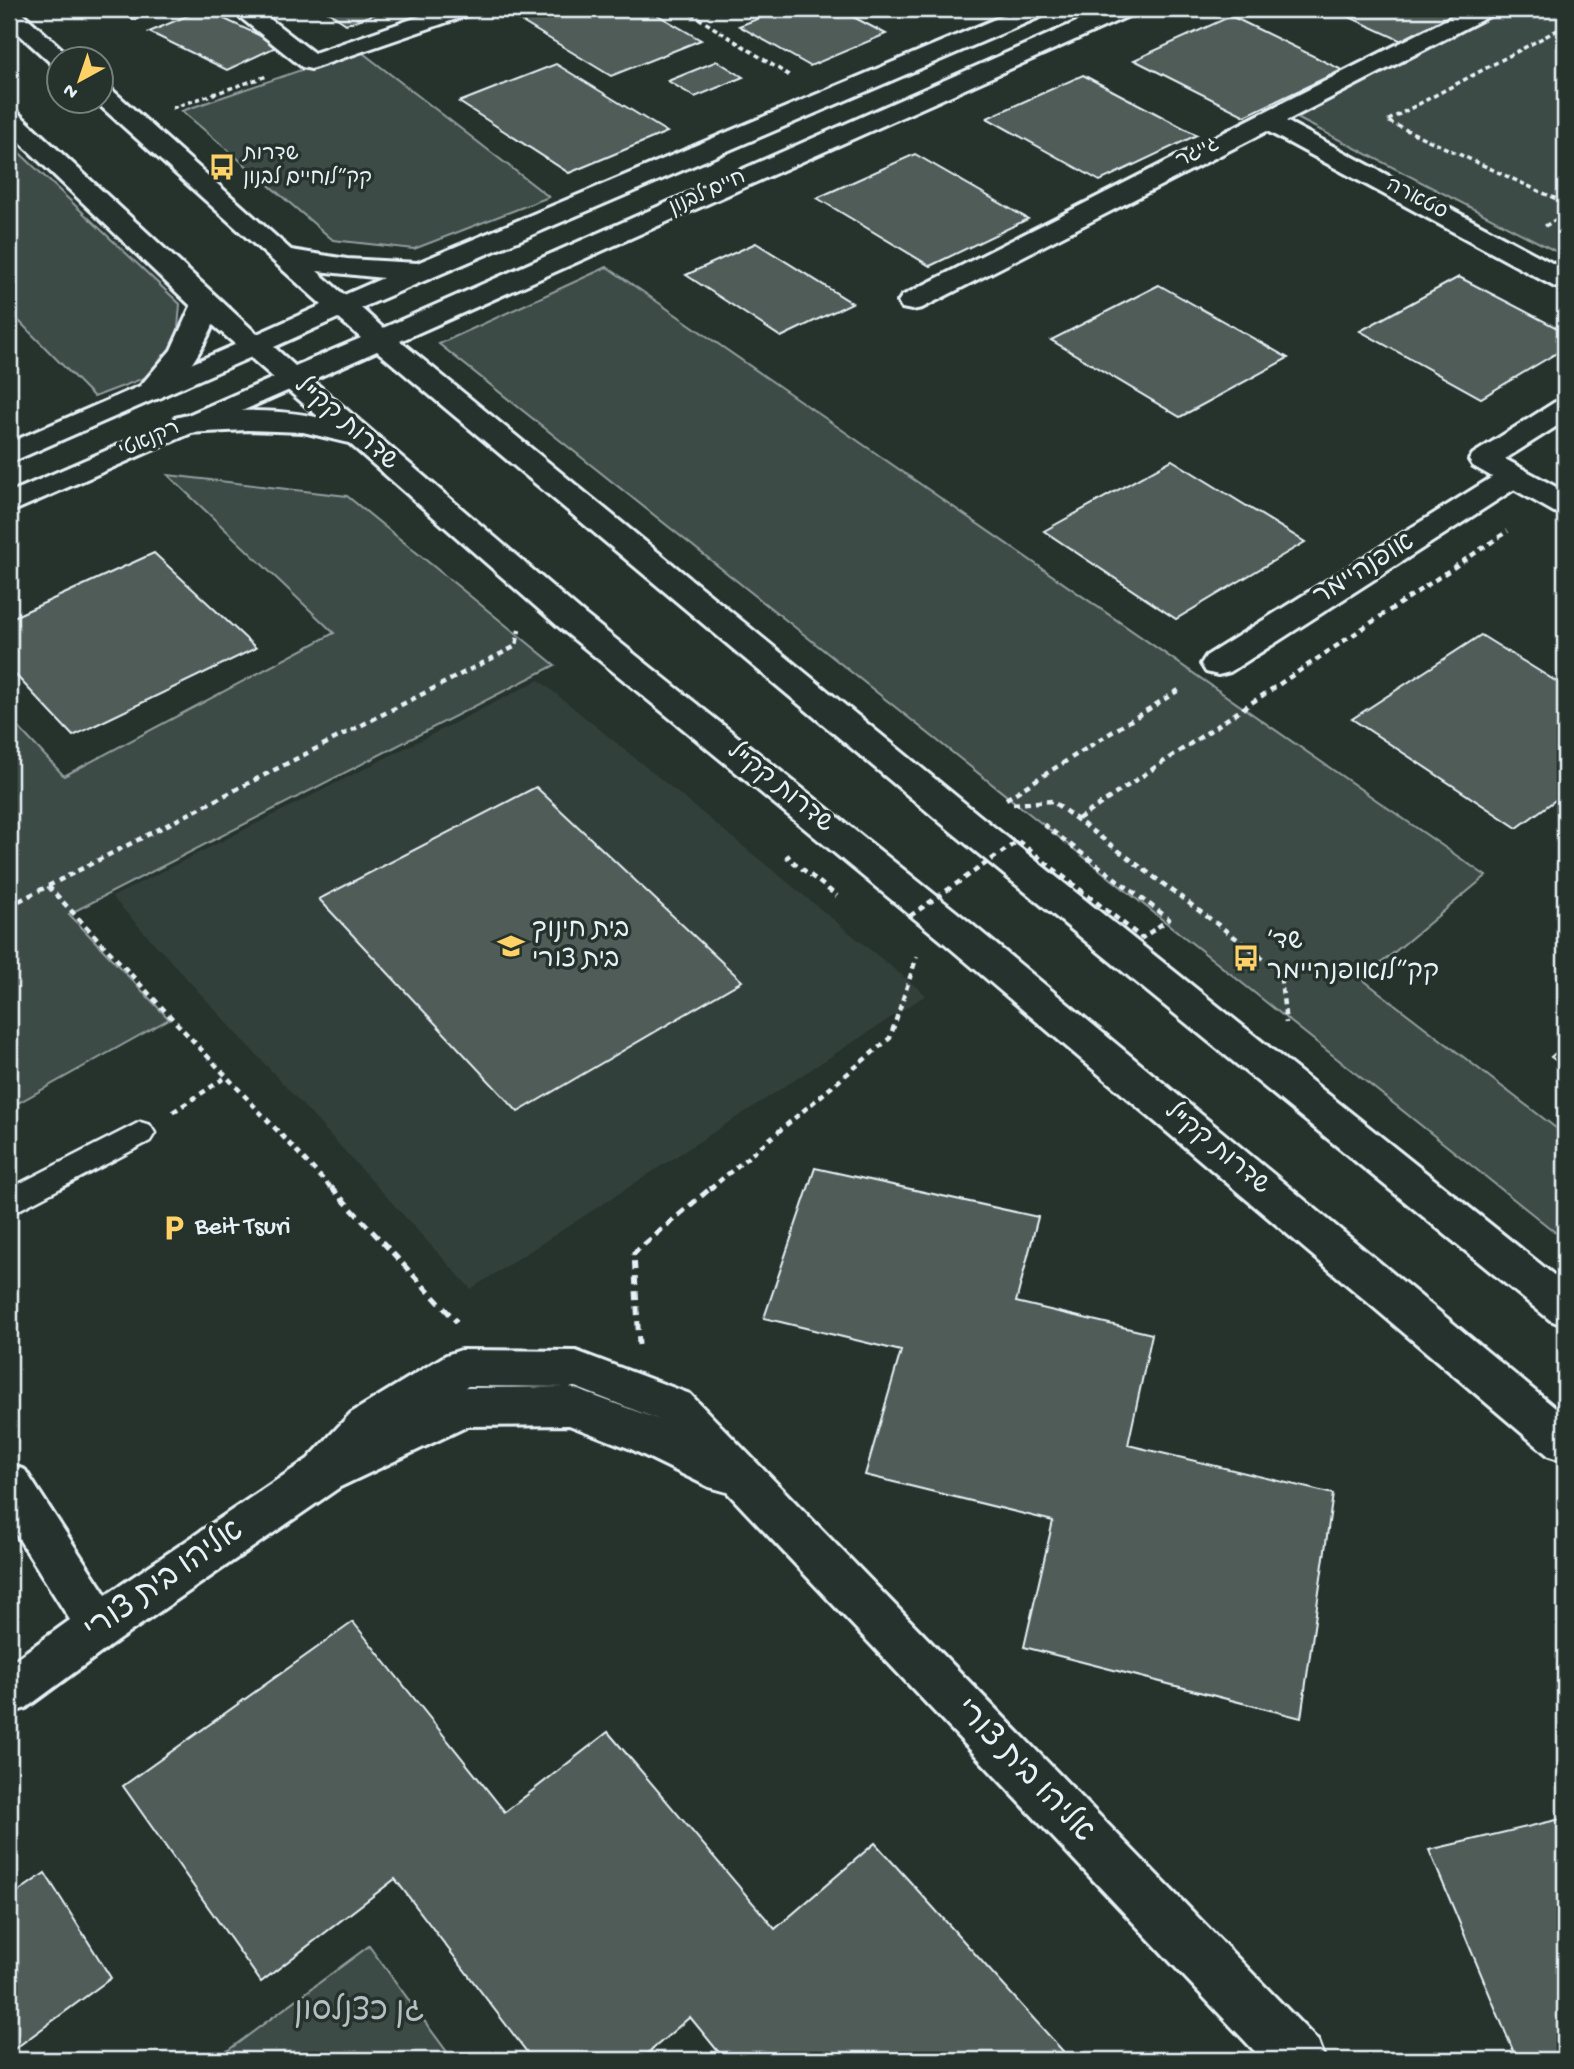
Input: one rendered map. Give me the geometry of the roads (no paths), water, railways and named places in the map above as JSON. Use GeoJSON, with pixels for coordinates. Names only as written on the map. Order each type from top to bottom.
{"type":"FeatureCollection","features":[{"type":"Feature","properties":{"kind":"main road"},"geometry":{"type":"LineString","coordinates":[[242,9],[311,62],[463,9]]}},
{"type":"Feature","properties":{"kind":"main road","name":"חיים לבנון"},"geometry":{"type":"LineString","coordinates":[[253,346],[428,268],[1039,9]]}},
{"type":"Feature","properties":{"kind":"main road","name":"חיים לבנון"},"geometry":{"type":"LineString","coordinates":[[291,379],[1125,9]]}},
{"type":"Feature","properties":{"kind":"main road","name":"גייגר"},"geometry":{"type":"LineString","coordinates":[[912,302],[1485,9]]}},
{"type":"Feature","properties":{"kind":"main road"},"geometry":{"type":"LineString","coordinates":[[9,13],[46,46]]}},
{"type":"Feature","properties":{"kind":"main road"},"geometry":{"type":"LineString","coordinates":[[116,106],[283,257],[429,381],[966,824],[1565,1308]]}},
{"type":"Feature","properties":{"kind":"main road","name":"שדרות קק\"ל"},"geometry":{"type":"LineString","coordinates":[[9,118],[206,304],[570,620],[956,932],[1565,1442]]}},
{"type":"Feature","properties":{"kind":"main road","name":"סטארה"},"geometry":{"type":"LineString","coordinates":[[1266,120],[1565,281]]}},
{"type":"Feature","properties":{"kind":"main road"},"geometry":{"type":"LineString","coordinates":[[283,257],[369,271],[428,268]]}},
{"type":"Feature","properties":{"kind":"main road"},"geometry":{"type":"LineString","coordinates":[[151,391],[179,363],[197,333],[206,304]]}},
{"type":"Feature","properties":{"kind":"main road"},"geometry":{"type":"LineString","coordinates":[[429,381],[419,354],[423,334],[445,311]]}},
{"type":"Feature","properties":{"kind":"main road","name":"רקנאטי"},"geometry":{"type":"LineString","coordinates":[[9,454],[253,346]]}},
{"type":"Feature","properties":{"kind":"main road","name":"רקנאטי"},"geometry":{"type":"LineString","coordinates":[[9,504],[291,379]]}},
{"type":"Feature","properties":{"kind":"main road"},"geometry":{"type":"LineString","coordinates":[[1558,495],[1513,477],[1484,460],[1565,408]]}},
{"type":"Feature","properties":{"kind":"main road"},"geometry":{"type":"LineString","coordinates":[[186,424],[247,421],[303,424],[359,437]]}},
{"type":"Feature","properties":{"kind":"main road","name":"אופנהיימר"},"geometry":{"type":"LineString","coordinates":[[1218,664],[1513,477]]}},
{"type":"Feature","properties":{"kind":"main road","name":"אליהו בית צורי"},"geometry":{"type":"LineString","coordinates":[[324,1473],[367,1426],[461,1368],[576,1369],[675,1407],[1299,2060]]}},
{"type":"Feature","properties":{"kind":"main road","name":"אליהו בית צורי"},"geometry":{"type":"LineString","coordinates":[[9,1692],[100,1626],[324,1473],[464,1408],[570,1406],[647,1436],[748,1484]]}},
{"type":"Feature","properties":{"kind":"main road"},"geometry":{"type":"LineString","coordinates":[[9,1484],[100,1626]]}},
{"type":"Feature","properties":{"kind":"lane"},"geometry":{"type":"LineString","coordinates":[[14,1200],[140,1133]]}},
{"type":"Feature","properties":{"kind":"place","name":"שדרות קק״ל/חיים לבנון"},"geometry":{"type":"Point","coordinates":[222,167]}},
{"type":"Feature","properties":{"kind":"place","name":"בית חינוך בית צורי"},"geometry":{"type":"Point","coordinates":[511,946]}},
{"type":"Feature","properties":{"kind":"place","name":"שד׳ קק״ל/אופנהיימר"},"geometry":{"type":"Point","coordinates":[1246,958]}},
{"type":"Feature","properties":{"kind":"place","name":"Beit Tsuri"},"geometry":{"type":"Point","coordinates":[174,1228]}},
{"type":"Feature","properties":{"kind":"park label","name":"גן כצנלסון"},"geometry":{"type":"Point","coordinates":[359,2013]}}]}
